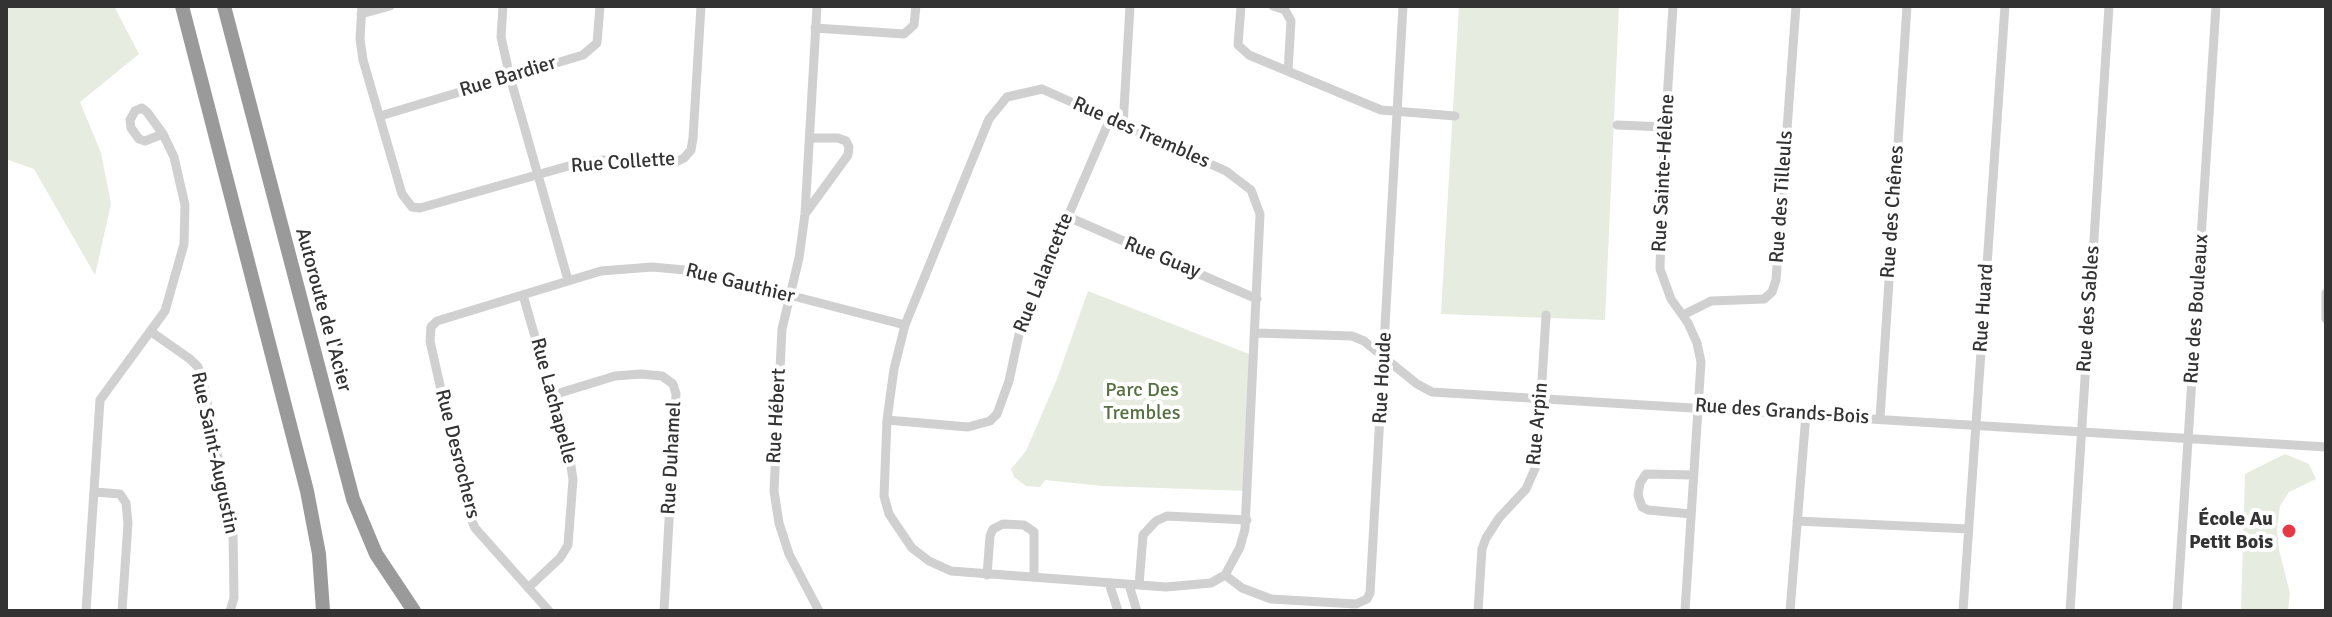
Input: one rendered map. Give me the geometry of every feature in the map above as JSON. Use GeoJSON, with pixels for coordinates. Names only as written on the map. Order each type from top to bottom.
{"type":"FeatureCollection","features":[{"type":"Feature","properties":{"kind":"highway"},"geometry":{"type":"LineString","coordinates":[[182,6],[307,491],[319,554],[323,611]]}},
{"type":"Feature","properties":{"kind":"highway","name":"Autoroute de l'Acier"},"geometry":{"type":"LineString","coordinates":[[224,6],[353,499],[376,554],[414,611]]}},
{"type":"Feature","properties":{"kind":"street"},"geometry":{"type":"LineString","coordinates":[[380,116],[363,60],[360,39],[362,10],[390,6]]}},
{"type":"Feature","properties":{"kind":"street"},"geometry":{"type":"LineString","coordinates":[[503,6],[501,37],[510,77],[568,280]]}},
{"type":"Feature","properties":{"kind":"street","name":"Rue Bardier"},"geometry":{"type":"LineString","coordinates":[[380,116],[583,55],[591,50],[598,36],[600,6]]}},
{"type":"Feature","properties":{"kind":"street","name":"Rue Collette"},"geometry":{"type":"LineString","coordinates":[[380,116],[402,194],[412,207],[420,208],[579,163],[614,160],[674,163],[691,150],[701,6]]}},
{"type":"Feature","properties":{"kind":"street","name":"Rue Hébert"},"geometry":{"type":"LineString","coordinates":[[817,6],[805,214],[782,329],[774,491],[779,523],[789,554],[819,611]]}},
{"type":"Feature","properties":{"kind":"street"},"geometry":{"type":"LineString","coordinates":[[815,28],[904,34],[914,25],[916,6]]}},
{"type":"Feature","properties":{"kind":"street"},"geometry":{"type":"LineString","coordinates":[[1123,126],[1130,6]]}},
{"type":"Feature","properties":{"kind":"street"},"geometry":{"type":"LineString","coordinates":[[1241,6],[1238,45],[1249,55],[1381,110],[1455,116]]}},
{"type":"Feature","properties":{"kind":"street"},"geometry":{"type":"LineString","coordinates":[[1273,6],[1285,10],[1291,21],[1288,71]]}},
{"type":"Feature","properties":{"kind":"street","name":"Rue Houde"},"geometry":{"type":"LineString","coordinates":[[1225,575],[1242,588],[1271,599],[1356,604],[1367,599],[1370,593],[1403,6]]}},
{"type":"Feature","properties":{"kind":"street","name":"Rue Sainte-Hélène"},"geometry":{"type":"LineString","coordinates":[[1673,6],[1660,269],[1671,299],[1683,315],[1700,354],[1685,611]]}},
{"type":"Feature","properties":{"kind":"street","name":"Rue des Tilleuls"},"geometry":{"type":"LineString","coordinates":[[1683,315],[1711,301],[1764,299],[1772,292],[1776,280],[1796,6]]}},
{"type":"Feature","properties":{"kind":"street","name":"Rue des Chênes"},"geometry":{"type":"LineString","coordinates":[[1880,418],[1907,6]]}},
{"type":"Feature","properties":{"kind":"street","name":"Rue Huard"},"geometry":{"type":"LineString","coordinates":[[1963,611],[2005,6]]}},
{"type":"Feature","properties":{"kind":"street","name":"Rue des Sables"},"geometry":{"type":"LineString","coordinates":[[2070,611],[2109,6]]}},
{"type":"Feature","properties":{"kind":"street","name":"Rue des Bouleaux"},"geometry":{"type":"LineString","coordinates":[[2177,611],[2216,6]]}},
{"type":"Feature","properties":{"kind":"street","name":"Rue des Trembles"},"geometry":{"type":"LineString","coordinates":[[1042,89],[1110,119],[1226,171],[1251,190],[1260,214],[1247,520],[1240,547],[1225,575],[1211,583],[1189,586],[1134,585],[951,571],[929,561],[912,548],[898,531],[884,496],[887,420],[894,369],[905,325],[989,119],[1007,97],[1042,89]]}},
{"type":"Feature","properties":{"kind":"street","name":"Rue Lalancette"},"geometry":{"type":"LineString","coordinates":[[887,420],[968,427],[990,421],[1001,406],[1021,325],[1110,119]]}},
{"type":"Feature","properties":{"kind":"street"},"geometry":{"type":"LineString","coordinates":[[1617,125],[1665,127]]}},
{"type":"Feature","properties":{"kind":"street"},"geometry":{"type":"LineString","coordinates":[[86,611],[100,400],[165,311],[184,244],[185,205],[181,183],[163,134]]}},
{"type":"Feature","properties":{"kind":"street","name":"Rue Hébert"},"geometry":{"type":"LineString","coordinates":[[805,214],[848,155],[849,147],[846,141],[838,138],[810,138]]}},
{"type":"Feature","properties":{"kind":"street","name":"Rue Guay"},"geometry":{"type":"LineString","coordinates":[[1066,216],[1257,299]]}},
{"type":"Feature","properties":{"kind":"street","name":"Rue Gauthier"},"geometry":{"type":"LineString","coordinates":[[437,321],[601,271],[675,267],[905,325]]}},
{"type":"Feature","properties":{"kind":"street"},"geometry":{"type":"LineString","coordinates":[[2326,293],[2326,319]]}},
{"type":"Feature","properties":{"kind":"street","name":"Rue Lachapelle"},"geometry":{"type":"LineString","coordinates":[[523,295],[553,395],[573,480],[568,545],[560,558],[528,588]]}},
{"type":"Feature","properties":{"kind":"street","name":"Rue Arpin"},"geometry":{"type":"LineString","coordinates":[[1478,611],[1482,549],[1486,538],[1499,518],[1526,489],[1537,464],[1546,315]]}},
{"type":"Feature","properties":{"kind":"street","name":"Rue Desrochers"},"geometry":{"type":"LineString","coordinates":[[437,321],[431,327],[430,341],[469,514],[475,528],[549,611]]}},
{"type":"Feature","properties":{"kind":"street","name":"Rue Saint-Augustin"},"geometry":{"type":"LineString","coordinates":[[150,331],[190,359],[198,367],[203,382],[233,533],[237,611]]}},
{"type":"Feature","properties":{"kind":"street","name":"Rue des Grands-Bois"},"geometry":{"type":"LineString","coordinates":[[1256,333],[1352,336],[1364,341],[1417,384],[1432,392],[2326,447]]}},
{"type":"Feature","properties":{"kind":"street","name":"Rue Duhamel"},"geometry":{"type":"LineString","coordinates":[[553,395],[615,376],[662,376],[673,384],[676,394],[664,611]]}},
{"type":"Feature","properties":{"kind":"street"},"geometry":{"type":"LineString","coordinates":[[1790,611],[1806,414]]}},
{"type":"Feature","properties":{"kind":"street"},"geometry":{"type":"LineString","coordinates":[[1691,514],[1648,510],[1642,507],[1638,495],[1640,483],[1646,474],[1693,475]]}},
{"type":"Feature","properties":{"kind":"street"},"geometry":{"type":"LineString","coordinates":[[95,492],[120,494],[126,503],[128,523],[122,611]]}},
{"type":"Feature","properties":{"kind":"street"},"geometry":{"type":"LineString","coordinates":[[1137,611],[1134,585],[1143,535],[1160,518],[1247,520]]}},
{"type":"Feature","properties":{"kind":"street"},"geometry":{"type":"LineString","coordinates":[[1797,521],[1969,529]]}},
{"type":"Feature","properties":{"kind":"street"},"geometry":{"type":"LineString","coordinates":[[987,575],[990,536],[993,529],[1003,524],[1024,525],[1034,532],[1034,577]]}},
{"type":"Feature","properties":{"kind":"street"},"geometry":{"type":"LineString","coordinates":[[1109,583],[1118,611]]}},
{"type":"Feature","properties":{"kind":"street","name":"Rue Saint-Augustin"},"geometry":{"type":"LineString","coordinates":[[230,611],[234,598]]}},
{"type":"Feature","properties":{"kind":"green space"},"geometry":{"type":"Polygon","coordinates":[[[6,6],[114,6],[139,54],[80,102],[101,153],[111,204],[95,275],[34,169],[6,159],[6,6]]]}},
{"type":"Feature","properties":{"kind":"green space"},"geometry":{"type":"Polygon","coordinates":[[[1459,6],[1619,6],[1605,320],[1441,314],[1459,6]]]}},
{"type":"Feature","properties":{"kind":"green space","name":"Parc Des Trembles"},"geometry":{"type":"Polygon","coordinates":[[[1088,291],[1254,356],[1248,491],[1103,486],[1045,480],[1040,487],[1026,486],[1014,477],[1011,469],[1026,451],[1057,379],[1088,291]]]}},
{"type":"Feature","properties":{"kind":"green space"},"geometry":{"type":"Polygon","coordinates":[[[2285,454],[2309,464],[2316,479],[2289,492],[2280,506],[2277,529],[2290,593],[2288,611],[2241,611],[2245,474],[2285,454]]]}},
{"type":"Feature","properties":{"kind":"place","name":"École Au Petit Bois"},"geometry":{"type":"Point","coordinates":[2289,531]}}]}
